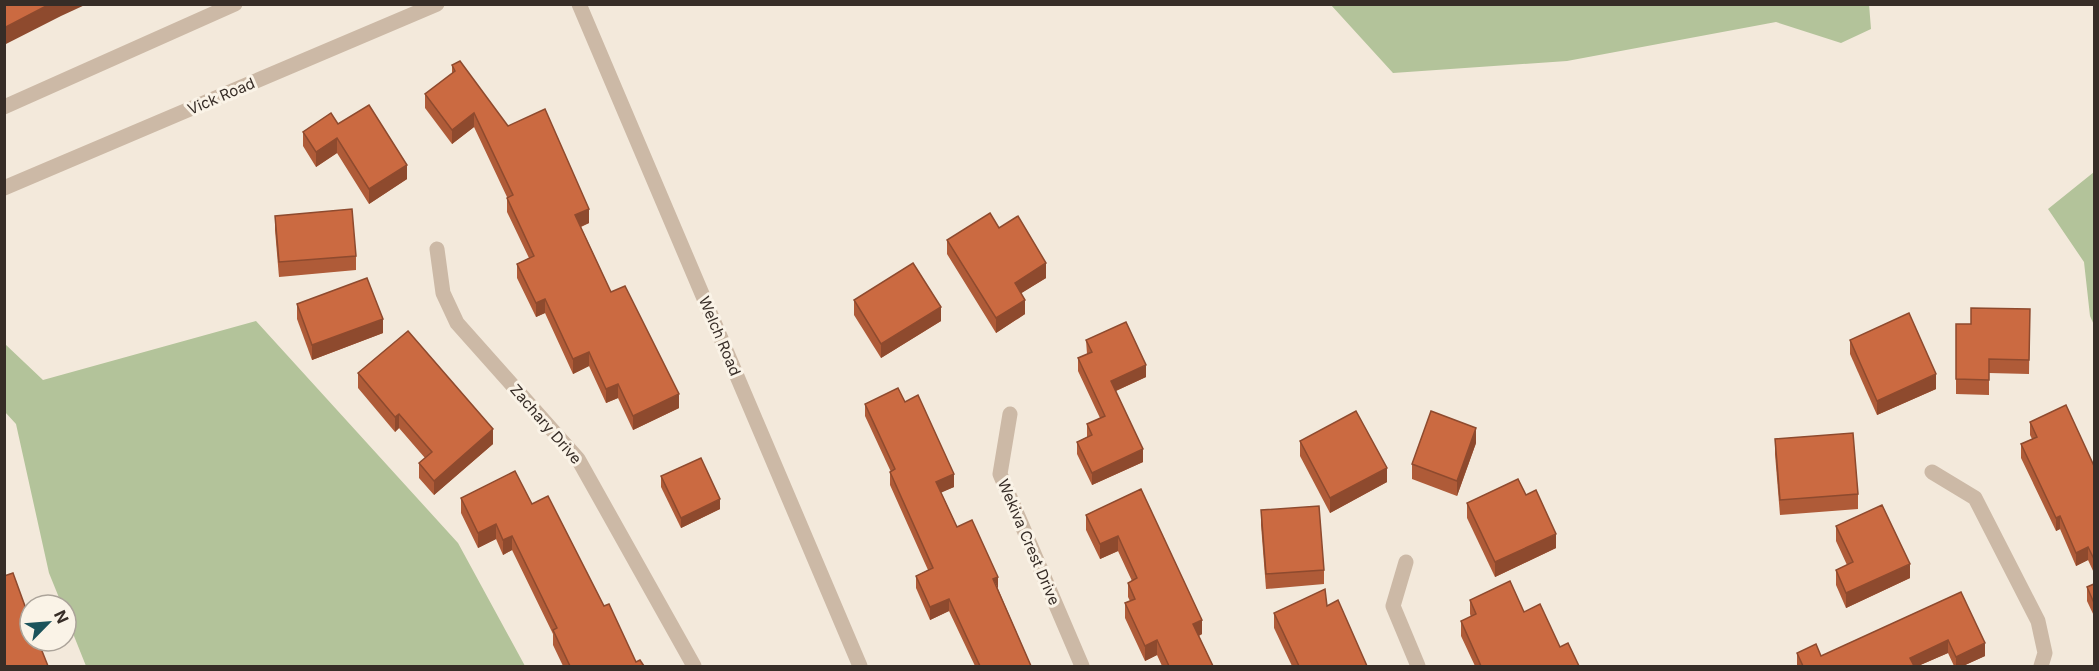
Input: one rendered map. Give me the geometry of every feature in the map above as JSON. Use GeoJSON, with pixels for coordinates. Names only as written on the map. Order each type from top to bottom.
{"type":"FeatureCollection","features":[{"type":"Feature","properties":{"kind":"street"},"geometry":{"type":"LineString","coordinates":[[4,107],[235,4]]}},
{"type":"Feature","properties":{"kind":"street","name":"Vick Road"},"geometry":{"type":"LineString","coordinates":[[4,188],[437,4]]}},
{"type":"Feature","properties":{"kind":"street","name":"Welch Road"},"geometry":{"type":"LineString","coordinates":[[579,4],[860,666]]}},
{"type":"Feature","properties":{"kind":"street","name":"Zachary Drive"},"geometry":{"type":"LineString","coordinates":[[437,249],[443,293],[457,323],[578,459],[694,666]]}},
{"type":"Feature","properties":{"kind":"street","name":"Wekiva Crest Drive"},"geometry":{"type":"LineString","coordinates":[[1010,414],[1000,474],[1082,666]]}},
{"type":"Feature","properties":{"kind":"street"},"geometry":{"type":"LineString","coordinates":[[1932,472],[1975,498],[2038,621],[2045,653],[2041,666]]}},
{"type":"Feature","properties":{"kind":"street"},"geometry":{"type":"LineString","coordinates":[[1406,562],[1393,606],[1418,666]]}},
{"type":"Feature","properties":{"kind":"green space"},"geometry":{"type":"Polygon","coordinates":[[[1869,4],[1871,29],[1841,43],[1776,22],[1567,61],[1393,73],[1331,5],[1869,4]]]}},
{"type":"Feature","properties":{"kind":"green space"},"geometry":{"type":"Polygon","coordinates":[[[2094,172],[2094,325],[2090,316],[2084,262],[2048,209],[2094,172]]]}},
{"type":"Feature","properties":{"kind":"green space"},"geometry":{"type":"Polygon","coordinates":[[[256,321],[458,543],[525,666],[86,666],[78,646],[78,593],[57,593],[49,573],[16,424],[5,412],[5,344],[43,380],[256,321]]]}},
{"type":"Feature","properties":{"kind":"building"},"geometry":{"type":"Polygon","coordinates":[[[4,4],[50,4],[4,28],[4,4]]]}},
{"type":"Feature","properties":{"kind":"building"},"geometry":{"type":"Polygon","coordinates":[[[460,61],[508,126],[545,109],[589,209],[575,215],[611,292],[625,286],[679,394],[633,416],[618,384],[606,389],[589,352],[573,359],[545,299],[536,303],[517,264],[534,256],[507,198],[513,195],[474,113],[452,130],[425,94],[455,71],[452,65],[460,61]]]}},
{"type":"Feature","properties":{"kind":"building"},"geometry":{"type":"Polygon","coordinates":[[[369,105],[407,165],[369,189],[337,138],[316,152],[303,132],[331,113],[338,124],[369,105]]]}},
{"type":"Feature","properties":{"kind":"building"},"geometry":{"type":"Polygon","coordinates":[[[352,209],[356,256],[279,262],[275,216],[352,209]]]}},
{"type":"Feature","properties":{"kind":"building"},"geometry":{"type":"Polygon","coordinates":[[[990,213],[999,228],[1018,216],[1046,263],[1015,283],[1025,300],[996,318],[947,240],[990,213]]]}},
{"type":"Feature","properties":{"kind":"building"},"geometry":{"type":"Polygon","coordinates":[[[913,263],[941,307],[881,344],[854,300],[913,263]]]}},
{"type":"Feature","properties":{"kind":"building"},"geometry":{"type":"Polygon","coordinates":[[[367,278],[383,319],[312,345],[297,304],[367,278]]]}},
{"type":"Feature","properties":{"kind":"building"},"geometry":{"type":"Polygon","coordinates":[[[1971,308],[2030,309],[2029,360],[1989,359],[1989,380],[1956,379],[1956,324],[1971,324],[1971,308]]]}},
{"type":"Feature","properties":{"kind":"building"},"geometry":{"type":"Polygon","coordinates":[[[1909,313],[1936,374],[1877,401],[1850,340],[1909,313]]]}},
{"type":"Feature","properties":{"kind":"building"},"geometry":{"type":"Polygon","coordinates":[[[1126,322],[1146,365],[1111,381],[1143,449],[1092,473],[1077,442],[1092,435],[1087,424],[1105,416],[1078,358],[1092,352],[1086,340],[1126,322]]]}},
{"type":"Feature","properties":{"kind":"building"},"geometry":{"type":"Polygon","coordinates":[[[408,331],[493,429],[434,481],[419,463],[432,452],[399,414],[395,417],[358,373],[408,331]]]}},
{"type":"Feature","properties":{"kind":"building"},"geometry":{"type":"Polygon","coordinates":[[[898,388],[905,402],[918,395],[954,474],[936,482],[957,527],[972,520],[998,577],[993,579],[1031,666],[980,666],[949,599],[930,607],[916,576],[933,568],[890,472],[895,469],[865,404],[898,388]]]}},
{"type":"Feature","properties":{"kind":"building"},"geometry":{"type":"Polygon","coordinates":[[[2066,405],[2094,466],[2094,559],[2088,547],[2076,553],[2060,516],[2056,518],[2021,444],[2037,437],[2030,422],[2066,405]]]}},
{"type":"Feature","properties":{"kind":"building"},"geometry":{"type":"Polygon","coordinates":[[[1356,411],[1387,468],[1330,498],[1300,441],[1356,411]]]}},
{"type":"Feature","properties":{"kind":"building"},"geometry":{"type":"Polygon","coordinates":[[[1431,411],[1476,428],[1457,481],[1412,464],[1431,411]]]}},
{"type":"Feature","properties":{"kind":"building"},"geometry":{"type":"Polygon","coordinates":[[[1853,433],[1858,494],[1780,500],[1775,439],[1853,433]]]}},
{"type":"Feature","properties":{"kind":"building"},"geometry":{"type":"Polygon","coordinates":[[[701,458],[720,499],[681,518],[661,476],[701,458]]]}},
{"type":"Feature","properties":{"kind":"building"},"geometry":{"type":"Polygon","coordinates":[[[515,471],[532,504],[548,496],[604,606],[609,604],[636,662],[640,660],[644,666],[570,666],[553,630],[557,628],[512,536],[503,540],[496,524],[478,533],[461,498],[515,471]]]}},
{"type":"Feature","properties":{"kind":"building"},"geometry":{"type":"Polygon","coordinates":[[[1518,479],[1526,495],[1536,490],[1556,534],[1495,562],[1467,503],[1518,479]]]}},
{"type":"Feature","properties":{"kind":"building"},"geometry":{"type":"Polygon","coordinates":[[[1141,489],[1202,620],[1193,624],[1213,666],[1169,666],[1157,640],[1145,646],[1125,603],[1135,599],[1128,583],[1137,578],[1118,536],[1100,544],[1086,515],[1141,489]]]}},
{"type":"Feature","properties":{"kind":"building"},"geometry":{"type":"Polygon","coordinates":[[[1882,505],[1910,564],[1846,593],[1836,570],[1853,562],[1836,526],[1882,505]]]}},
{"type":"Feature","properties":{"kind":"building"},"geometry":{"type":"Polygon","coordinates":[[[1319,506],[1324,570],[1266,574],[1261,510],[1319,506]]]}},
{"type":"Feature","properties":{"kind":"building"},"geometry":{"type":"Polygon","coordinates":[[[13,573],[20,593],[18,593],[18,653],[43,653],[48,666],[4,666],[4,576],[13,573]]]}},
{"type":"Feature","properties":{"kind":"building"},"geometry":{"type":"Polygon","coordinates":[[[1510,581],[1524,612],[1540,604],[1560,647],[1568,643],[1579,666],[1481,666],[1461,621],[1476,614],[1470,600],[1510,581]]]}},
{"type":"Feature","properties":{"kind":"building"},"geometry":{"type":"Polygon","coordinates":[[[2094,584],[2094,603],[2087,587],[2094,584]]]}},
{"type":"Feature","properties":{"kind":"building"},"geometry":{"type":"Polygon","coordinates":[[[1325,589],[1327,606],[1338,600],[1367,666],[1299,666],[1274,613],[1325,589]]]}},
{"type":"Feature","properties":{"kind":"building"},"geometry":{"type":"Polygon","coordinates":[[[1961,592],[1985,643],[1956,657],[1948,640],[1910,658],[1914,666],[1803,666],[1797,653],[1816,644],[1821,656],[1961,592]]]}}]}
